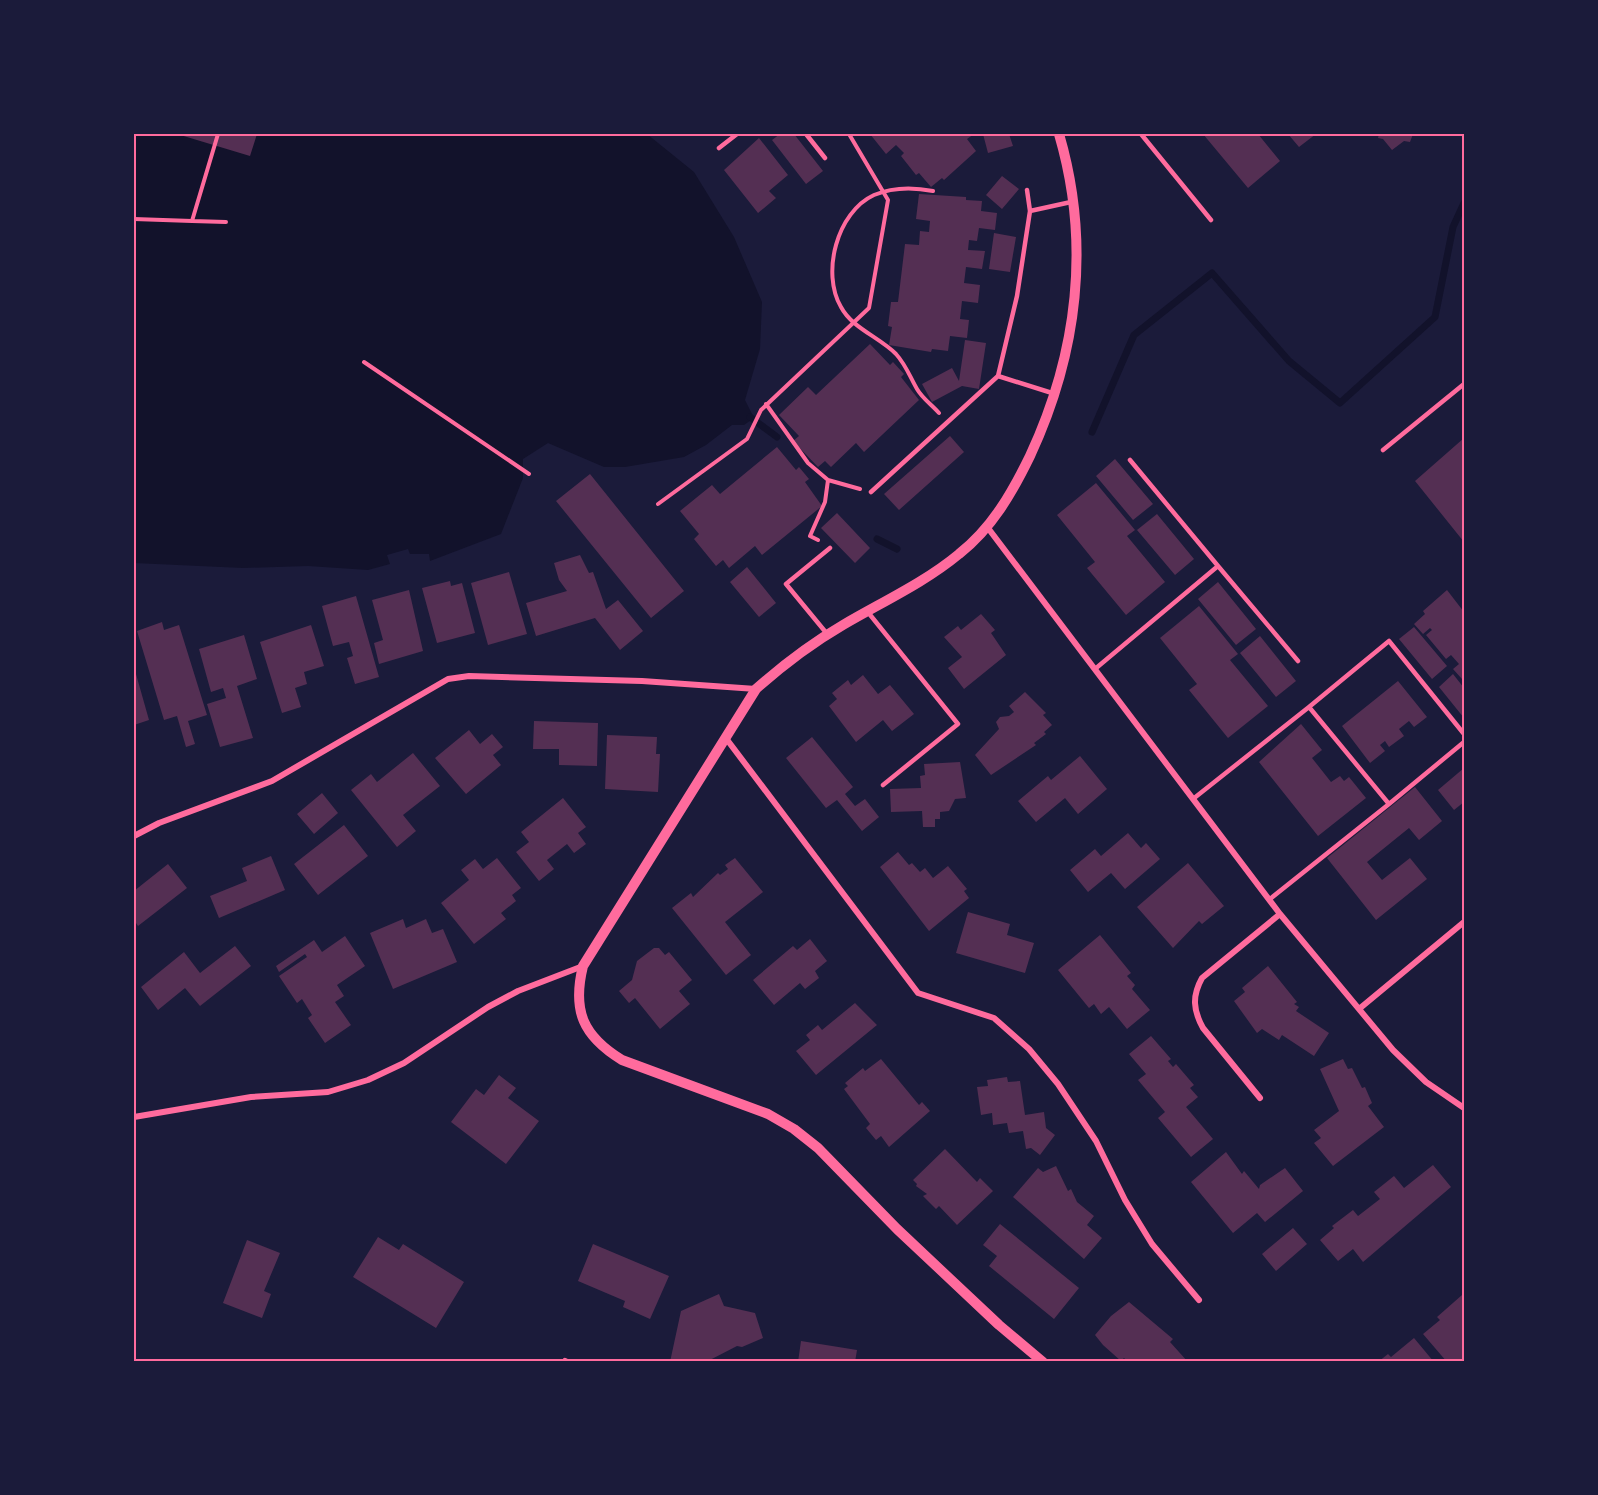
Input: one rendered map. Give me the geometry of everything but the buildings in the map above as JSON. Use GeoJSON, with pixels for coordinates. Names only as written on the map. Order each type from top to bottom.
{"type":"FeatureCollection","features":[{"type":"Feature","properties":{"kind":"street"},"geometry":{"type":"LineString","coordinates":[[1043,1362],[982,1309],[897,1229],[819,1148],[794,1129],[768,1114],[622,1060],[603,1049],[582,1018],[578,1004],[578,989],[583,966],[756,689],[786,662],[867,611],[928,577],[960,554],[988,528],[1017,483],[1044,426],[1065,365],[1076,302],[1076,226],[1065,155],[1059,134]]}},
{"type":"Feature","properties":{"kind":"street"},"geometry":{"type":"LineString","coordinates":[[988,528],[1280,914],[1359,1009],[1426,1082],[1464,1108]]}},
{"type":"Feature","properties":{"kind":"street"},"geometry":{"type":"LineString","coordinates":[[134,836],[159,823],[272,781],[448,679],[469,676],[642,681],[756,689]]}},
{"type":"Feature","properties":{"kind":"street"},"geometry":{"type":"LineString","coordinates":[[725,736],[918,993],[994,1018],[1029,1049],[1058,1084],[1096,1141],[1125,1200],[1152,1244],[1199,1300]]}},
{"type":"Feature","properties":{"kind":"street"},"geometry":{"type":"LineString","coordinates":[[1260,1098],[1203,1028],[1196,1015],[1194,1003],[1196,990],[1202,978],[1280,914]]}},
{"type":"Feature","properties":{"kind":"street"},"geometry":{"type":"LineString","coordinates":[[1359,1009],[1464,922]]}},
{"type":"Feature","properties":{"kind":"street"},"geometry":{"type":"LineString","coordinates":[[134,1117],[251,1097],[328,1092],[368,1080],[404,1063],[488,1007],[518,991],[583,966]]}},
{"type":"Feature","properties":{"kind":"lane"},"geometry":{"type":"LineString","coordinates":[[719,148],[737,134]]}},
{"type":"Feature","properties":{"kind":"lane"},"geometry":{"type":"LineString","coordinates":[[806,134],[825,158]]}},
{"type":"Feature","properties":{"kind":"lane"},"geometry":{"type":"LineString","coordinates":[[1141,134],[1211,220]]}},
{"type":"Feature","properties":{"kind":"lane"},"geometry":{"type":"LineString","coordinates":[[871,492],[998,376],[1017,296],[1030,211],[1027,190]]}},
{"type":"Feature","properties":{"kind":"lane"},"geometry":{"type":"LineString","coordinates":[[1030,211],[1072,202]]}},
{"type":"Feature","properties":{"kind":"lane"},"geometry":{"type":"LineString","coordinates":[[998,376],[1055,394]]}},
{"type":"Feature","properties":{"kind":"lane"},"geometry":{"type":"LineString","coordinates":[[1383,450],[1464,384]]}},
{"type":"Feature","properties":{"kind":"lane"},"geometry":{"type":"LineString","coordinates":[[1130,460],[1298,662]]}},
{"type":"Feature","properties":{"kind":"lane"},"geometry":{"type":"LineString","coordinates":[[828,635],[786,584],[830,548]]}},
{"type":"Feature","properties":{"kind":"lane"},"geometry":{"type":"LineString","coordinates":[[1095,669],[1218,566]]}},
{"type":"Feature","properties":{"kind":"lane"},"geometry":{"type":"LineString","coordinates":[[867,611],[958,724],[883,785]]}},
{"type":"Feature","properties":{"kind":"lane"},"geometry":{"type":"LineString","coordinates":[[1193,799],[1389,641],[1464,734]]}},
{"type":"Feature","properties":{"kind":"lane"},"geometry":{"type":"LineString","coordinates":[[1309,707],[1389,804]]}},
{"type":"Feature","properties":{"kind":"lane"},"geometry":{"type":"LineString","coordinates":[[1269,900],[1464,742]]}},
{"type":"Feature","properties":{"kind":"path"},"geometry":{"type":"LineString","coordinates":[[192,221],[218,134]]}},
{"type":"Feature","properties":{"kind":"path"},"geometry":{"type":"LineString","coordinates":[[658,504],[741,444],[753,429],[766,404],[866,312],[870,304],[888,207],[885,192],[849,134]]}},
{"type":"Feature","properties":{"kind":"path"},"geometry":{"type":"LineString","coordinates":[[933,191],[902,188],[875,195],[857,208],[834,253],[832,283],[842,309],[855,323],[895,354],[910,373],[918,391],[948,422]]}},
{"type":"Feature","properties":{"kind":"path"},"geometry":{"type":"LineString","coordinates":[[134,219],[226,222]]}},
{"type":"Feature","properties":{"kind":"path"},"geometry":{"type":"LineString","coordinates":[[364,362],[529,474]]}},
{"type":"Feature","properties":{"kind":"path"},"geometry":{"type":"LineString","coordinates":[[766,404],[794,446],[828,480],[871,492]]}},
{"type":"Feature","properties":{"kind":"path"},"geometry":{"type":"LineString","coordinates":[[828,480],[825,502],[810,536],[830,548]]}},
{"type":"Feature","properties":{"kind":"shaded area"},"geometry":{"type":"Polygon","coordinates":[[[134,134],[647,134],[694,172],[734,237],[762,302],[760,349],[745,400],[754,418],[744,425],[732,425],[706,445],[684,457],[625,467],[604,467],[548,443],[523,459],[523,478],[501,534],[430,561],[429,554],[410,554],[408,549],[387,555],[390,564],[368,570],[308,566],[243,568],[134,563],[134,134]]]}},
{"type":"Feature","properties":{"kind":"waterway"},"geometry":{"type":"LineString","coordinates":[[1092,432],[1134,335],[1212,273],[1289,361],[1340,403],[1435,317],[1453,227],[1464,203]]}},
{"type":"Feature","properties":{"kind":"waterway"},"geometry":{"type":"LineString","coordinates":[[750,417],[777,437]]}},
{"type":"Feature","properties":{"kind":"waterway"},"geometry":{"type":"LineString","coordinates":[[877,539],[897,549]]}}]}
